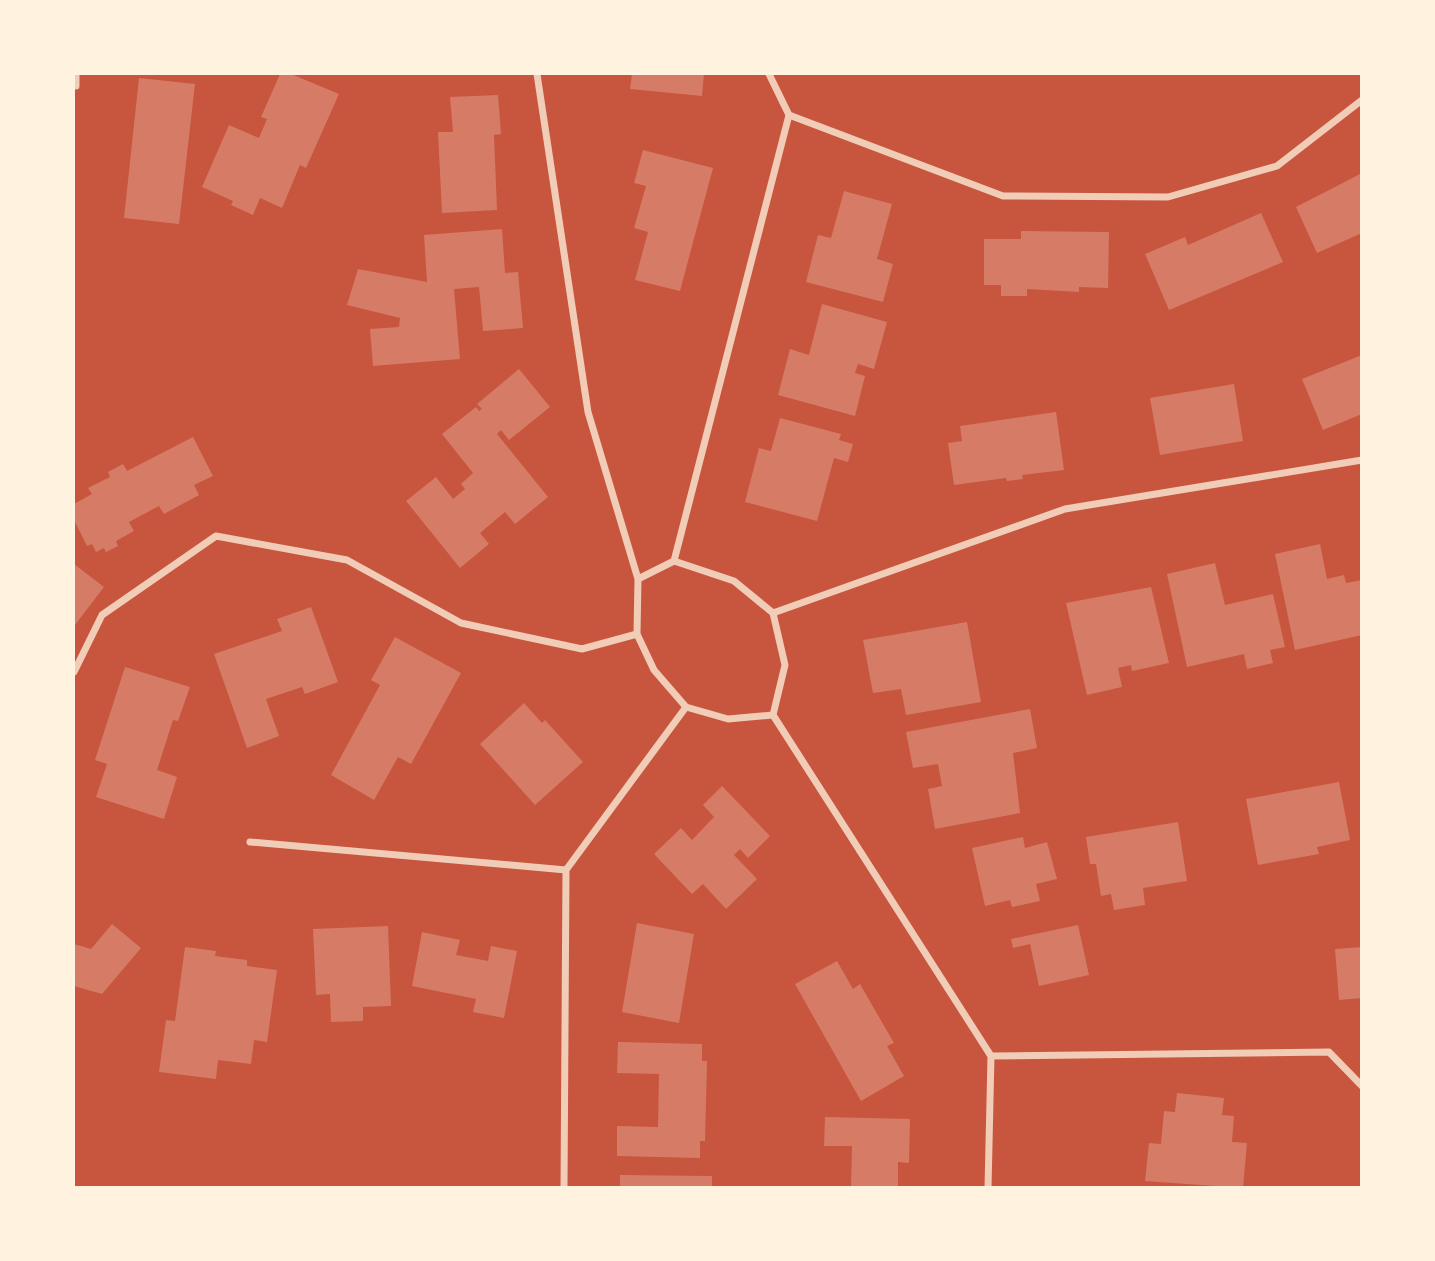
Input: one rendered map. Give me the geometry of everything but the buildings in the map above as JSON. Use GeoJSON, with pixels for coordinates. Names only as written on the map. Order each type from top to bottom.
{"type":"FeatureCollection","features":[{"type":"Feature","properties":{"kind":"street"},"geometry":{"type":"LineString","coordinates":[[76,74],[76,86]]}},
{"type":"Feature","properties":{"kind":"street"},"geometry":{"type":"LineString","coordinates":[[537,74],[588,412],[638,579],[637,634],[654,670],[686,708],[728,719],[773,715]]}},
{"type":"Feature","properties":{"kind":"street"},"geometry":{"type":"LineString","coordinates":[[674,561],[789,116],[769,74]]}},
{"type":"Feature","properties":{"kind":"street"},"geometry":{"type":"LineString","coordinates":[[789,116],[1003,196],[1168,197],[1277,166],[1362,100]]}},
{"type":"Feature","properties":{"kind":"street"},"geometry":{"type":"LineString","coordinates":[[773,612],[1065,509],[1362,460]]}},
{"type":"Feature","properties":{"kind":"street"},"geometry":{"type":"LineString","coordinates":[[74,672],[102,615],[216,536],[347,560],[461,623],[582,649],[637,634]]}},
{"type":"Feature","properties":{"kind":"street"},"geometry":{"type":"LineString","coordinates":[[638,579],[674,561],[734,581],[773,612],[785,665],[773,715],[991,1056],[988,1188]]}},
{"type":"Feature","properties":{"kind":"street"},"geometry":{"type":"LineString","coordinates":[[564,1188],[566,870],[686,708]]}},
{"type":"Feature","properties":{"kind":"street"},"geometry":{"type":"LineString","coordinates":[[250,842],[566,870]]}},
{"type":"Feature","properties":{"kind":"street"},"geometry":{"type":"LineString","coordinates":[[991,1056],[1329,1052],[1362,1086]]}}]}
